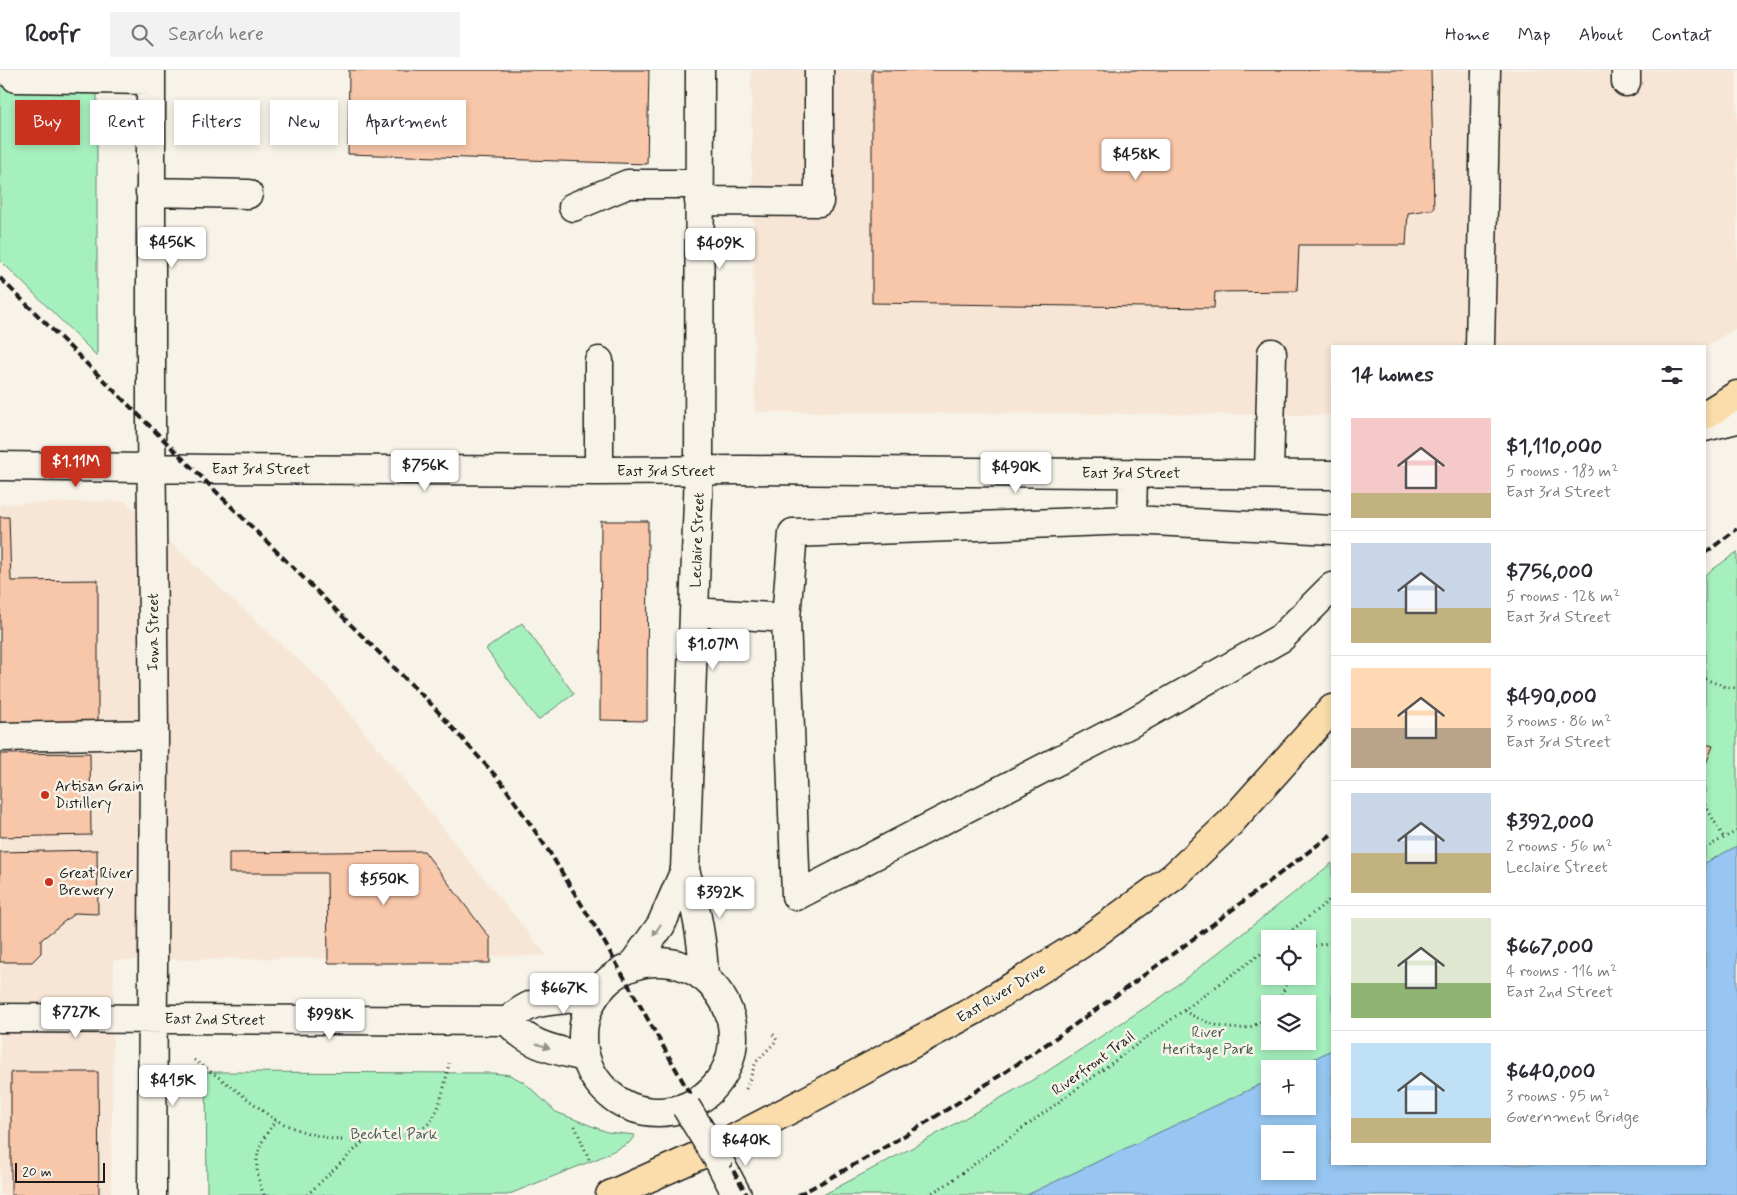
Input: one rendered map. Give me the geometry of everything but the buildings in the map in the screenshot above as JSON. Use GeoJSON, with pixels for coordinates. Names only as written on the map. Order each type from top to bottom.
{"type":"FeatureCollection","features":[{"type":"Feature","properties":{"kind":"main road"},"geometry":{"type":"LineString","coordinates":[[1706,414],[1737,394]]}},
{"type":"Feature","properties":{"kind":"main road","name":"East River Drive"},"geometry":{"type":"LineString","coordinates":[[610,1195],[718,1147],[803,1102],[973,1011],[1081,944],[1173,877],[1230,823],[1331,710]]}},
{"type":"Feature","properties":{"kind":"street"},"geometry":{"type":"LineString","coordinates":[[7,70],[16,78],[151,75]]}},
{"type":"Feature","properties":{"kind":"street","name":"Leclaire Street"},"geometry":{"type":"LineString","coordinates":[[700,70],[699,470],[685,870],[697,911],[704,958],[704,977]]}},
{"type":"Feature","properties":{"kind":"street"},"geometry":{"type":"LineString","coordinates":[[573,207],[628,184],[819,202],[819,70]]}},
{"type":"Feature","properties":{"kind":"street"},"geometry":{"type":"LineString","coordinates":[[1480,345],[1486,70]]}},
{"type":"Feature","properties":{"kind":"street","name":"Iowa Street"},"geometry":{"type":"LineString","coordinates":[[151,75],[150,192],[154,734],[152,1195]]}},
{"type":"Feature","properties":{"kind":"street"},"geometry":{"type":"LineString","coordinates":[[150,192],[248,194]]}},
{"type":"Feature","properties":{"kind":"street"},"geometry":{"type":"LineString","coordinates":[[1269,474],[1272,353]]}},
{"type":"Feature","properties":{"kind":"street"},"geometry":{"type":"LineString","coordinates":[[599,362],[599,471]]}},
{"type":"Feature","properties":{"kind":"street"},"geometry":{"type":"LineString","coordinates":[[1706,427],[1737,419]]}},
{"type":"Feature","properties":{"kind":"street","name":"East 3rd Street"},"geometry":{"type":"LineString","coordinates":[[0,466],[1331,475]]}},
{"type":"Feature","properties":{"kind":"street"},"geometry":{"type":"LineString","coordinates":[[1132,520],[1133,473]]}},
{"type":"Feature","properties":{"kind":"street"},"geometry":{"type":"LineString","coordinates":[[1331,530],[1132,520],[793,533],[786,618],[796,896],[1131,723],[1281,638],[1331,588]]}},
{"type":"Feature","properties":{"kind":"street"},"geometry":{"type":"LineString","coordinates":[[694,612],[786,618]]}},
{"type":"Feature","properties":{"kind":"street"},"geometry":{"type":"LineString","coordinates":[[0,737],[154,734]]}},
{"type":"Feature","properties":{"kind":"street"},"geometry":{"type":"LineString","coordinates":[[632,966],[661,925],[685,870]]}},
{"type":"Feature","properties":{"kind":"street"},"geometry":{"type":"LineString","coordinates":[[650,962],[668,962],[685,966],[704,977],[723,998],[730,1013],[734,1029],[734,1046],[730,1064],[720,1081],[707,1095],[686,1107],[673,1111],[654,1113],[635,1109],[617,1101],[603,1089],[592,1074],[585,1057],[582,1039],[584,1020],[591,1003],[601,988],[615,976],[632,966],[650,962]]}},
{"type":"Feature","properties":{"kind":"street"},"geometry":{"type":"LineString","coordinates":[[585,1057],[538,1045],[520,1034],[508,1021],[519,1011],[536,1003],[580,996],[601,988]]}},
{"type":"Feature","properties":{"kind":"street","name":"East 2nd Street"},"geometry":{"type":"LineString","coordinates":[[0,1018],[508,1021]]}},
{"type":"Feature","properties":{"kind":"street"},"geometry":{"type":"LineString","coordinates":[[686,1107],[718,1159],[737,1195]]}},
{"type":"Feature","properties":{"kind":"path"},"geometry":{"type":"LineString","coordinates":[[1706,680],[1726,687],[1737,688]]}},
{"type":"Feature","properties":{"kind":"path"},"geometry":{"type":"LineString","coordinates":[[1706,807],[1724,838]]}},
{"type":"Feature","properties":{"kind":"path"},"geometry":{"type":"LineString","coordinates":[[1706,847],[1737,831]]}},
{"type":"Feature","properties":{"kind":"path"},"geometry":{"type":"LineString","coordinates":[[1292,930],[1331,899]]}},
{"type":"Feature","properties":{"kind":"path"},"geometry":{"type":"LineString","coordinates":[[1316,946],[1331,942]]}},
{"type":"Feature","properties":{"kind":"path","name":"Riverfront Trail"},"geometry":{"type":"LineString","coordinates":[[928,1195],[947,1184],[1261,954]]}},
{"type":"Feature","properties":{"kind":"path"},"geometry":{"type":"LineString","coordinates":[[1184,1011],[1201,1020],[1227,1029],[1246,1028],[1261,1022]]}},
{"type":"Feature","properties":{"kind":"path"},"geometry":{"type":"LineString","coordinates":[[746,1089],[756,1062],[777,1040],[772,1033]]}},
{"type":"Feature","properties":{"kind":"path"},"geometry":{"type":"LineString","coordinates":[[194,1060],[276,1120],[300,1132],[323,1138],[364,1141],[384,1141],[409,1134],[428,1124],[438,1107],[449,1063]]}},
{"type":"Feature","properties":{"kind":"path"},"geometry":{"type":"LineString","coordinates":[[264,1195],[258,1181],[258,1152],[263,1138],[276,1120]]}},
{"type":"Feature","properties":{"kind":"path"},"geometry":{"type":"LineString","coordinates":[[575,1126],[590,1162]]}},
{"type":"Feature","properties":{"kind":"path"},"geometry":{"type":"LineString","coordinates":[[307,1195],[364,1141]]}},
{"type":"Feature","properties":{"kind":"shaded area"},"geometry":{"type":"Polygon","coordinates":[[[751,70],[1737,70],[1737,327],[1706,346],[1331,345],[1331,415],[755,412],[751,70]]]}},
{"type":"Feature","properties":{"kind":"shaded area"},"geometry":{"type":"Polygon","coordinates":[[[125,501],[328,687],[547,956],[114,960],[111,1195],[0,1195],[0,504],[125,501]]]}},
{"type":"Feature","properties":{"kind":"green space"},"geometry":{"type":"Polygon","coordinates":[[[0,86],[19,91],[97,92],[97,100],[90,100],[90,145],[97,145],[97,356],[0,260],[0,86]]]}},
{"type":"Feature","properties":{"kind":"green space"},"geometry":{"type":"Polygon","coordinates":[[[1737,552],[1737,846],[1706,862],[1706,574],[1737,552]]]}},
{"type":"Feature","properties":{"kind":"green space"},"geometry":{"type":"Polygon","coordinates":[[[522,623],[574,694],[538,720],[486,649],[522,623]]]}},
{"type":"Feature","properties":{"kind":"green space","name":"River Heritage Park"},"geometry":{"type":"Polygon","coordinates":[[[1331,864],[1331,1050],[1311,1060],[1261,1060],[1261,1084],[1027,1195],[823,1195],[919,1144],[1043,1074],[1163,996],[1331,864]]]}},
{"type":"Feature","properties":{"kind":"green space","name":"Bechtel Park"},"geometry":{"type":"Polygon","coordinates":[[[206,1072],[492,1073],[510,1075],[525,1083],[556,1112],[607,1132],[635,1135],[629,1143],[599,1158],[507,1195],[207,1195],[206,1072]]]}},
{"type":"Feature","properties":{"kind":"water"},"geometry":{"type":"Polygon","coordinates":[[[1737,846],[1737,1195],[1027,1195],[1261,1084],[1261,1115],[1316,1115],[1316,1060],[1311,1060],[1331,1050],[1331,1165],[1706,1165],[1706,862],[1737,846]]]}},
{"type":"Feature","properties":{"kind":"railway"},"geometry":{"type":"LineString","coordinates":[[0,278],[432,705],[502,783],[550,853],[602,938],[747,1195]]}},
{"type":"Feature","properties":{"kind":"railway"},"geometry":{"type":"LineString","coordinates":[[1706,552],[1737,529]]}},
{"type":"Feature","properties":{"kind":"railway"},"geometry":{"type":"LineString","coordinates":[[798,1195],[869,1156],[1006,1072],[1138,979],[1331,835]]}},
{"type":"Feature","properties":{"kind":"place","name":"Artisan Grain Distillery"},"geometry":{"type":"Point","coordinates":[45,795]}},
{"type":"Feature","properties":{"kind":"place","name":"Great River Brewery"},"geometry":{"type":"Point","coordinates":[49,882]}}]}
